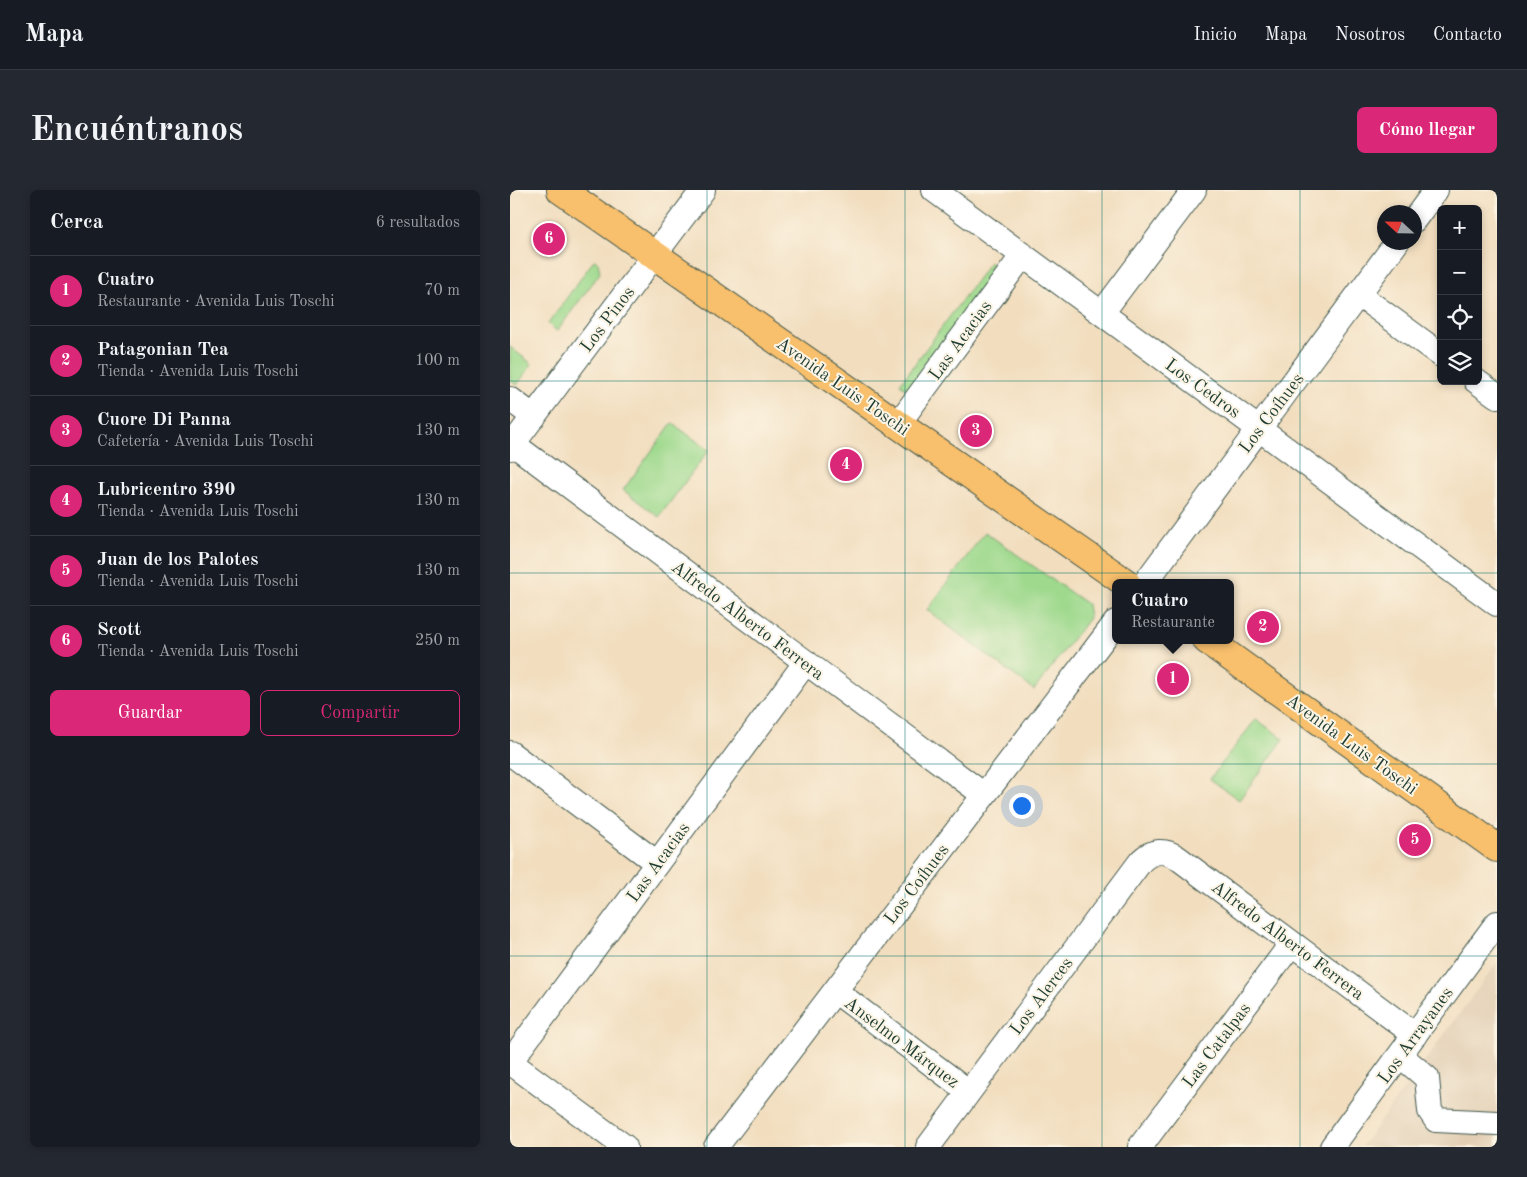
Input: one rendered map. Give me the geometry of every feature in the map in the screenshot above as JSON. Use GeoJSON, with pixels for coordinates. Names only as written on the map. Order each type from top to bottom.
{"type":"FeatureCollection","features":[{"type":"Feature","properties":{"kind":"main road","name":"Avenida Luis Toschi"},"geometry":{"type":"LineString","coordinates":[[561,190],[1120,579]]}},
{"type":"Feature","properties":{"kind":"main road","name":"Avenida Luis Toschi"},"geometry":{"type":"LineString","coordinates":[[1213,644],[1497,848]]}},
{"type":"Feature","properties":{"kind":"street","name":"Los Pinos"},"geometry":{"type":"LineString","coordinates":[[511,446],[703,190]]}},
{"type":"Feature","properties":{"kind":"street"},"geometry":{"type":"LineString","coordinates":[[1102,313],[1194,190]]}},
{"type":"Feature","properties":{"kind":"street"},"geometry":{"type":"LineString","coordinates":[[1422,209],[1436,190]]}},
{"type":"Feature","properties":{"kind":"street","name":"Los Cedros"},"geometry":{"type":"LineString","coordinates":[[943,192],[1023,255],[1497,604]]}},
{"type":"Feature","properties":{"kind":"street","name":"Los Coíhues"},"geometry":{"type":"LineString","coordinates":[[1148,579],[1392,250]]}},
{"type":"Feature","properties":{"kind":"street","name":"Las Acacias"},"geometry":{"type":"LineString","coordinates":[[898,424],[1023,255]]}},
{"type":"Feature","properties":{"kind":"street"},"geometry":{"type":"LineString","coordinates":[[1359,295],[1437,352]]}},
{"type":"Feature","properties":{"kind":"street"},"geometry":{"type":"LineString","coordinates":[[1482,385],[1497,396]]}},
{"type":"Feature","properties":{"kind":"street"},"geometry":{"type":"LineString","coordinates":[[510,399],[534,417]]}},
{"type":"Feature","properties":{"kind":"street","name":"Alfredo Alberto Ferrera"},"geometry":{"type":"LineString","coordinates":[[511,446],[984,795]]}},
{"type":"Feature","properties":{"kind":"street","name":"Los Coíhues"},"geometry":{"type":"LineString","coordinates":[[716,1147],[1112,627]]}},
{"type":"Feature","properties":{"kind":"street","name":"Las Acacias"},"geometry":{"type":"LineString","coordinates":[[510,1062],[806,662]]}},
{"type":"Feature","properties":{"kind":"street"},"geometry":{"type":"LineString","coordinates":[[510,753],[657,864]]}},
{"type":"Feature","properties":{"kind":"street","name":"Alfredo Alberto Ferrera"},"geometry":{"type":"LineString","coordinates":[[1158,852],[1167,852],[1178,858],[1414,1035]]}},
{"type":"Feature","properties":{"kind":"street","name":"Los Alerces"},"geometry":{"type":"LineString","coordinates":[[928,1147],[1141,861],[1158,852]]}},
{"type":"Feature","properties":{"kind":"street","name":"Los Arrayanes"},"geometry":{"type":"LineString","coordinates":[[1332,1147],[1414,1035],[1494,934]]}},
{"type":"Feature","properties":{"kind":"street","name":"Las Catalpas"},"geometry":{"type":"LineString","coordinates":[[1140,1147],[1292,943]]}},
{"type":"Feature","properties":{"kind":"street","name":"Anselmo Márquez"},"geometry":{"type":"LineString","coordinates":[[835,991],[969,1092]]}},
{"type":"Feature","properties":{"kind":"street"},"geometry":{"type":"LineString","coordinates":[[1400,1055],[1427,1078],[1430,1111],[1436,1120],[1497,1123]]}},
{"type":"Feature","properties":{"kind":"street"},"geometry":{"type":"LineString","coordinates":[[510,1062],[624,1147]]}},
{"type":"Feature","properties":{"kind":"shaded area"},"geometry":{"type":"Polygon","coordinates":[[[1497,963],[1497,1147],[1361,1147],[1418,1070],[1497,963]]]}},
{"type":"Feature","properties":{"kind":"green space"},"geometry":{"type":"Polygon","coordinates":[[[594,260],[598,262],[600,273],[557,331],[548,324],[594,260]]]}},
{"type":"Feature","properties":{"kind":"green space"},"geometry":{"type":"Polygon","coordinates":[[[990,262],[1001,270],[911,392],[900,384],[990,262]]]}},
{"type":"Feature","properties":{"kind":"green space"},"geometry":{"type":"Polygon","coordinates":[[[510,347],[532,364],[517,385],[510,380],[510,347]]]}},
{"type":"Feature","properties":{"kind":"green space"},"geometry":{"type":"Polygon","coordinates":[[[672,423],[709,450],[659,517],[623,490],[672,423]]]}},
{"type":"Feature","properties":{"kind":"green space"},"geometry":{"type":"Polygon","coordinates":[[[985,532],[1087,604],[1089,618],[1034,690],[927,610],[985,532]]]}},
{"type":"Feature","properties":{"kind":"green space"},"geometry":{"type":"Polygon","coordinates":[[[1256,719],[1284,739],[1239,800],[1210,779],[1256,719]]]}},
{"type":"Feature","properties":{"kind":"place","name":"Scott"},"geometry":{"type":"Point","coordinates":[549,239]}},
{"type":"Feature","properties":{"kind":"place","name":"Cuore Di Panna"},"geometry":{"type":"Point","coordinates":[976,431]}},
{"type":"Feature","properties":{"kind":"place","name":"Lubricentro 390"},"geometry":{"type":"Point","coordinates":[846,465]}},
{"type":"Feature","properties":{"kind":"place","name":"Patagonian Tea"},"geometry":{"type":"Point","coordinates":[1263,627]}},
{"type":"Feature","properties":{"kind":"place","name":"Cuatro"},"geometry":{"type":"Point","coordinates":[1173,679]}},
{"type":"Feature","properties":{"kind":"place","name":"Juan de los Palotes"},"geometry":{"type":"Point","coordinates":[1415,840]}}]}
